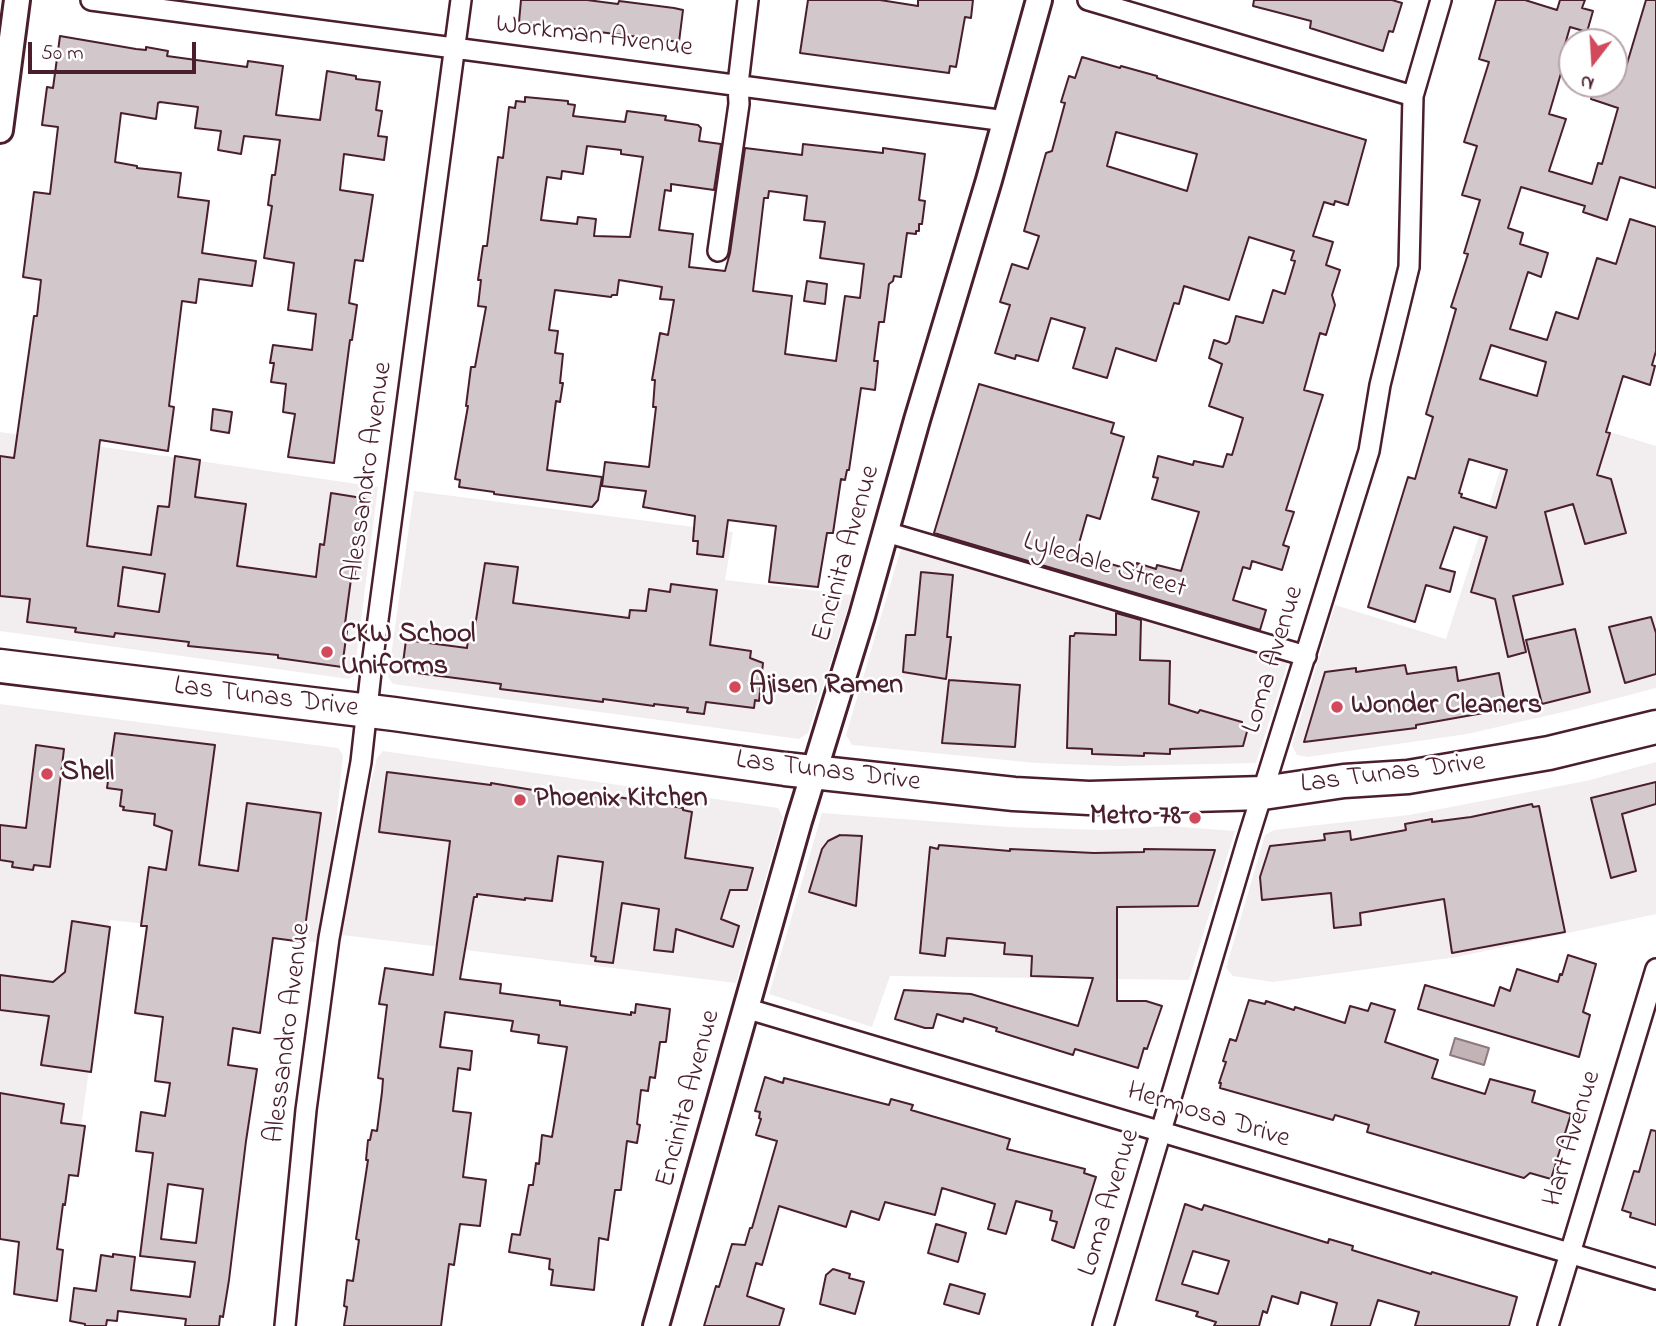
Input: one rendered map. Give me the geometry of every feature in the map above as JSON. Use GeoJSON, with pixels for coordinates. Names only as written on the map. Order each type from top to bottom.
{"type":"FeatureCollection","features":[{"type":"Feature","properties":{"kind":"main road","name":"Las Tunas Drive"},"geometry":{"type":"LineString","coordinates":[[0,666],[366,711],[815,773],[1014,794],[1089,798],[1264,793],[1344,781],[1420,775],[1549,753],[1656,727]]}},
{"type":"Feature","properties":{"kind":"street"},"geometry":{"type":"LineString","coordinates":[[0,130],[17,0]]}},
{"type":"Feature","properties":{"kind":"street","name":"Workman Avenue"},"geometry":{"type":"LineString","coordinates":[[91,0],[1006,121]]}},
{"type":"Feature","properties":{"kind":"street","name":"Alessandro Avenue"},"geometry":{"type":"LineString","coordinates":[[285,1326],[306,1110],[329,938],[361,762],[461,0]]}},
{"type":"Feature","properties":{"kind":"street"},"geometry":{"type":"LineString","coordinates":[[718,251],[739,104],[738,84],[748,0]]}},
{"type":"Feature","properties":{"kind":"street","name":"Encinita Avenue"},"geometry":{"type":"LineString","coordinates":[[656,1326],[745,1008],[1006,121],[1039,0]]}},
{"type":"Feature","properties":{"kind":"street"},"geometry":{"type":"LineString","coordinates":[[1088,0],[1413,96]]}},
{"type":"Feature","properties":{"kind":"street","name":"Loma Avenue"},"geometry":{"type":"LineString","coordinates":[[1104,1326],[1369,451],[1380,385],[1409,267],[1413,96],[1441,0]]}},
{"type":"Feature","properties":{"kind":"street","name":"Lyledale Street"},"geometry":{"type":"LineString","coordinates":[[886,532],[1306,656]]}},
{"type":"Feature","properties":{"kind":"street","name":"Hart Avenue"},"geometry":{"type":"LineString","coordinates":[[1548,1326],[1656,970]]}},
{"type":"Feature","properties":{"kind":"street","name":"Hermosa Drive"},"geometry":{"type":"LineString","coordinates":[[745,1008],[1656,1279]]}},
{"type":"Feature","properties":{"kind":"shaded area"},"geometry":{"type":"Polygon","coordinates":[[[1521,405],[1656,446],[1656,688],[1467,734],[1307,757],[1297,755],[1292,745],[1335,605],[1446,639],[1521,405]]]}},
{"type":"Feature","properties":{"kind":"shaded area"},"geometry":{"type":"Polygon","coordinates":[[[0,432],[378,487],[354,675],[349,679],[0,631],[0,432]]]}},
{"type":"Feature","properties":{"kind":"shaded area"},"geometry":{"type":"Polygon","coordinates":[[[414,491],[733,532],[725,580],[852,595],[808,733],[799,739],[393,684],[388,677],[414,491]]]}},
{"type":"Feature","properties":{"kind":"shaded area"},"geometry":{"type":"Polygon","coordinates":[[[902,545],[1289,659],[1256,763],[1118,766],[1036,763],[852,745],[846,735],[902,545]]]}},
{"type":"Feature","properties":{"kind":"shaded area"},"geometry":{"type":"Polygon","coordinates":[[[0,704],[338,748],[343,755],[324,943],[110,920],[75,1170],[0,1160],[0,704]]]}},
{"type":"Feature","properties":{"kind":"shaded area"},"geometry":{"type":"Polygon","coordinates":[[[383,751],[778,808],[783,817],[736,983],[334,934],[377,758],[383,751]]]}},
{"type":"Feature","properties":{"kind":"shaded area"},"geometry":{"type":"Polygon","coordinates":[[[1656,762],[1656,914],[1457,957],[1273,982],[1233,976],[1226,968],[1265,835],[1274,830],[1409,815],[1586,781],[1656,762]]]}},
{"type":"Feature","properties":{"kind":"shaded area"},"geometry":{"type":"Polygon","coordinates":[[[822,813],[1009,827],[1101,830],[1169,826],[1235,831],[1189,980],[890,976],[872,1027],[769,994],[822,813]]]}},
{"type":"Feature","properties":{"kind":"shaded area"},"geometry":{"type":"Polygon","coordinates":[[[1455,1038],[1489,1048],[1484,1065],[1450,1055],[1455,1038]]]}},
{"type":"Feature","properties":{"kind":"building"},"geometry":{"type":"Polygon","coordinates":[[[521,0],[587,0],[618,4],[619,1],[683,10],[679,42],[519,22],[521,0]]]}},
{"type":"Feature","properties":{"kind":"building"},"geometry":{"type":"Polygon","coordinates":[[[808,0],[880,0],[918,6],[918,0],[973,0],[971,18],[965,17],[956,67],[950,66],[949,73],[800,53],[808,0]]]}},
{"type":"Feature","properties":{"kind":"building"},"geometry":{"type":"Polygon","coordinates":[[[1254,0],[1392,0],[1402,3],[1393,32],[1389,31],[1383,51],[1310,28],[1311,21],[1253,6],[1254,0]]]}},
{"type":"Feature","properties":{"kind":"building"},"geometry":{"type":"Polygon","coordinates":[[[1496,0],[1525,0],[1557,10],[1560,0],[1585,0],[1582,8],[1593,11],[1588,28],[1558,28],[1558,83],[1549,114],[1566,119],[1549,171],[1592,184],[1598,163],[1602,164],[1618,108],[1591,98],[1628,98],[1628,60],[1646,0],[1656,0],[1656,188],[1620,177],[1607,220],[1583,212],[1585,206],[1521,187],[1508,228],[1523,233],[1520,244],[1548,253],[1541,277],[1528,272],[1510,329],[1547,340],[1556,312],[1578,319],[1597,258],[1616,264],[1630,219],[1656,227],[1656,351],[1652,365],[1655,366],[1650,385],[1623,376],[1606,432],[1610,433],[1597,475],[1611,479],[1626,533],[1585,544],[1573,504],[1545,512],[1563,584],[1513,596],[1526,652],[1508,657],[1495,599],[1471,592],[1487,537],[1454,527],[1440,568],[1455,572],[1450,592],[1426,585],[1415,622],[1368,607],[1408,477],[1415,479],[1433,417],[1426,414],[1456,309],[1451,307],[1468,254],[1464,253],[1480,200],[1462,195],[1477,146],[1464,142],[1489,62],[1479,59],[1496,0]],[[1491,345],[1480,379],[1537,396],[1546,362],[1491,345]],[[1469,459],[1459,493],[1462,494],[1461,497],[1496,508],[1507,470],[1469,459]]]}},
{"type":"Feature","properties":{"kind":"building"},"geometry":{"type":"Polygon","coordinates":[[[60,36],[136,49],[146,50],[146,47],[168,51],[167,56],[247,67],[248,61],[283,66],[276,115],[320,120],[327,71],[380,82],[376,110],[382,111],[378,136],[387,137],[384,160],[344,154],[340,190],[373,195],[363,261],[355,260],[349,303],[357,305],[334,463],[288,457],[295,414],[283,412],[286,384],[271,382],[273,345],[312,350],[316,314],[288,310],[294,263],[264,258],[272,206],[268,205],[272,175],[275,175],[280,140],[244,136],[241,154],[218,150],[221,131],[195,128],[198,107],[160,102],[156,119],[121,113],[115,162],[137,168],[181,173],[178,197],[209,201],[202,253],[256,261],[252,286],[199,279],[196,303],[182,301],[169,406],[174,407],[168,451],[100,440],[87,546],[151,555],[158,506],[169,507],[175,456],[200,460],[195,497],[246,504],[237,566],[316,577],[320,544],[324,545],[331,493],[362,498],[366,500],[354,579],[351,579],[342,667],[278,658],[278,655],[188,646],[189,642],[115,633],[114,637],[75,632],[76,628],[27,622],[30,599],[0,596],[0,456],[14,458],[34,316],[37,316],[41,280],[23,277],[34,192],[50,194],[58,127],[42,125],[47,87],[53,88],[60,36]],[[123,567],[118,606],[159,612],[165,574],[123,567]]]}},
{"type":"Feature","properties":{"kind":"building"},"geometry":{"type":"Polygon","coordinates":[[[1082,57],[1157,76],[1366,140],[1348,205],[1335,201],[1334,205],[1324,202],[1313,236],[1333,242],[1326,265],[1340,270],[1332,295],[1335,305],[1326,335],[1320,333],[1304,390],[1323,395],[1286,510],[1294,512],[1283,545],[1289,547],[1282,570],[1252,561],[1250,569],[1243,567],[1233,600],[1266,610],[1260,630],[934,533],[979,384],[1114,423],[1111,433],[1124,437],[1100,519],[1087,515],[1076,554],[1135,571],[1137,563],[1156,569],[1157,565],[1181,571],[1199,512],[1152,499],[1158,478],[1153,477],[1158,456],[1193,465],[1194,461],[1223,467],[1227,454],[1232,455],[1243,418],[1209,406],[1222,364],[1209,358],[1214,340],[1226,344],[1229,342],[1236,316],[1263,323],[1273,290],[1285,294],[1295,261],[1291,260],[1294,251],[1249,237],[1229,300],[1184,286],[1179,304],[1174,303],[1156,361],[1116,348],[1107,378],[1073,368],[1085,328],[1051,318],[1038,361],[1016,355],[1015,359],[995,353],[1010,305],[1000,302],[1012,264],[1028,269],[1039,236],[1024,231],[1046,153],[1052,151],[1069,76],[1075,78],[1082,57]],[[1116,132],[1107,166],[1187,191],[1197,154],[1116,132]]]}},
{"type":"Feature","properties":{"kind":"building"},"geometry":{"type":"Polygon","coordinates":[[[525,97],[568,101],[568,104],[575,105],[573,116],[625,122],[627,111],[666,116],[665,120],[698,125],[701,128],[699,141],[721,144],[714,190],[671,184],[671,191],[665,190],[659,230],[693,234],[689,267],[725,271],[745,148],[802,155],[803,144],[883,153],[883,148],[925,154],[919,200],[925,201],[922,224],[919,224],[916,234],[907,233],[901,277],[894,276],[889,284],[884,322],[879,322],[874,361],[878,361],[875,390],[861,388],[849,470],[845,480],[841,479],[833,533],[827,533],[818,587],[769,582],[776,526],[728,520],[723,557],[697,554],[698,541],[693,541],[695,516],[643,507],[646,491],[602,486],[605,462],[649,467],[656,407],[653,407],[655,380],[652,380],[660,333],[668,335],[674,300],[660,299],[662,287],[619,280],[617,295],[611,297],[555,290],[549,330],[558,331],[555,353],[563,354],[560,383],[563,383],[560,402],[556,401],[547,470],[602,477],[598,500],[592,507],[459,487],[460,480],[455,479],[468,406],[471,367],[475,367],[486,307],[478,306],[481,280],[478,280],[483,246],[487,246],[498,157],[503,158],[509,107],[515,108],[516,101],[525,102],[525,97]],[[587,146],[583,174],[562,171],[561,179],[547,177],[541,220],[577,224],[578,217],[596,219],[594,236],[630,237],[643,157],[621,154],[621,150],[587,146]],[[769,191],[768,198],[764,198],[753,291],[792,296],[785,354],[836,361],[845,296],[860,298],[864,264],[820,258],[825,222],[804,220],[807,196],[769,191]]]}},
{"type":"Feature","properties":{"kind":"building"},"geometry":{"type":"Polygon","coordinates":[[[807,281],[827,284],[825,304],[804,301],[807,281]]]}},
{"type":"Feature","properties":{"kind":"building"},"geometry":{"type":"Polygon","coordinates":[[[213,409],[232,412],[229,433],[211,430],[213,409]]]}},
{"type":"Feature","properties":{"kind":"building"},"geometry":{"type":"Polygon","coordinates":[[[485,563],[518,567],[513,603],[629,618],[630,610],[646,611],[649,589],[670,592],[671,584],[717,590],[710,645],[751,651],[750,658],[763,663],[759,701],[755,700],[754,708],[706,702],[704,714],[687,712],[688,708],[603,699],[603,702],[500,689],[501,684],[402,671],[406,640],[467,648],[469,632],[474,633],[485,563]]]}},
{"type":"Feature","properties":{"kind":"building"},"geometry":{"type":"Polygon","coordinates":[[[921,572],[953,575],[947,637],[951,637],[946,679],[903,672],[906,635],[915,635],[921,572]]]}},
{"type":"Feature","properties":{"kind":"building"},"geometry":{"type":"Polygon","coordinates":[[[1116,613],[1141,620],[1140,660],[1170,661],[1169,704],[1242,722],[1241,726],[1248,728],[1243,746],[1170,749],[1170,754],[1144,753],[1144,756],[1092,754],[1092,749],[1067,748],[1070,636],[1075,633],[1116,635],[1116,613]]]}},
{"type":"Feature","properties":{"kind":"building"},"geometry":{"type":"Polygon","coordinates":[[[1651,617],[1656,633],[1656,674],[1625,683],[1609,627],[1651,617]]]}},
{"type":"Feature","properties":{"kind":"building"},"geometry":{"type":"Polygon","coordinates":[[[1575,629],[1590,692],[1542,704],[1526,640],[1575,629]]]}},
{"type":"Feature","properties":{"kind":"building"},"geometry":{"type":"Polygon","coordinates":[[[1405,665],[1407,674],[1456,667],[1458,681],[1499,673],[1506,709],[1416,725],[1416,728],[1304,742],[1325,672],[1356,668],[1356,672],[1405,665]]]}},
{"type":"Feature","properties":{"kind":"building"},"geometry":{"type":"Polygon","coordinates":[[[949,680],[1020,685],[1015,747],[942,743],[949,680]]]}},
{"type":"Feature","properties":{"kind":"building"},"geometry":{"type":"Polygon","coordinates":[[[115,733],[215,745],[199,865],[238,871],[247,803],[321,813],[303,942],[273,938],[260,1033],[233,1028],[228,1065],[257,1069],[229,1280],[219,1326],[185,1326],[186,1319],[118,1311],[117,1321],[107,1320],[106,1326],[85,1326],[70,1321],[74,1288],[96,1291],[101,1255],[135,1257],[131,1290],[190,1297],[195,1262],[140,1256],[153,1153],[136,1151],[141,1112],[165,1116],[170,1083],[155,1081],[163,1017],[135,1013],[147,926],[141,926],[149,867],[166,870],[172,831],[154,825],[155,814],[123,810],[124,807],[120,806],[122,790],[107,788],[115,733]],[[168,1184],[161,1239],[196,1243],[203,1189],[168,1184]]]}},
{"type":"Feature","properties":{"kind":"building"},"geometry":{"type":"Polygon","coordinates":[[[36,745],[64,749],[50,867],[34,865],[33,870],[12,867],[13,862],[0,860],[0,825],[26,828],[36,745]]]}},
{"type":"Feature","properties":{"kind":"building"},"geometry":{"type":"Polygon","coordinates":[[[387,772],[491,783],[593,800],[594,796],[611,799],[612,796],[683,808],[692,812],[685,858],[753,868],[747,890],[730,890],[721,919],[739,926],[733,947],[676,929],[673,952],[654,950],[659,909],[622,903],[613,963],[595,961],[596,957],[591,956],[603,862],[558,856],[552,901],[477,894],[477,897],[474,897],[460,979],[501,984],[500,993],[560,1001],[560,1005],[631,1015],[631,1012],[635,1013],[636,1004],[670,1009],[666,1042],[660,1042],[655,1078],[650,1077],[648,1091],[641,1090],[637,1143],[627,1141],[621,1190],[615,1190],[608,1240],[599,1238],[594,1290],[551,1285],[553,1270],[549,1269],[550,1259],[509,1252],[512,1234],[520,1235],[529,1185],[533,1185],[536,1163],[539,1164],[542,1135],[552,1137],[567,1047],[538,1043],[539,1035],[511,1031],[513,1021],[445,1012],[440,1047],[472,1051],[470,1070],[458,1068],[453,1111],[471,1113],[463,1177],[486,1180],[480,1226],[460,1224],[454,1265],[449,1264],[441,1326],[344,1326],[347,1280],[353,1281],[359,1240],[356,1239],[368,1160],[368,1140],[372,1130],[377,1131],[382,1092],[383,1079],[378,1078],[387,1005],[379,1004],[385,968],[433,975],[450,841],[379,832],[387,772]]]}},
{"type":"Feature","properties":{"kind":"building"},"geometry":{"type":"Polygon","coordinates":[[[1656,782],[1656,804],[1622,814],[1636,871],[1611,878],[1591,798],[1656,782]]]}},
{"type":"Feature","properties":{"kind":"building"},"geometry":{"type":"Polygon","coordinates":[[[1532,804],[1533,807],[1539,806],[1565,932],[1452,953],[1444,899],[1360,913],[1361,925],[1334,928],[1331,893],[1262,900],[1260,877],[1270,846],[1325,840],[1324,834],[1350,831],[1351,840],[1406,830],[1405,824],[1432,819],[1432,822],[1471,817],[1532,804]]]}},
{"type":"Feature","properties":{"kind":"building"},"geometry":{"type":"Polygon","coordinates":[[[840,835],[862,836],[856,906],[809,892],[822,849],[828,841],[840,835]]]}},
{"type":"Feature","properties":{"kind":"building"},"geometry":{"type":"Polygon","coordinates":[[[939,845],[1010,851],[1094,853],[1144,852],[1144,849],[1215,850],[1198,906],[1117,907],[1117,1001],[1146,1001],[1162,1006],[1138,1068],[1075,1049],[1073,1055],[964,1018],[963,1022],[937,1014],[933,1028],[895,1019],[904,990],[971,994],[1078,1026],[1093,978],[1031,976],[1032,956],[1004,954],[1005,943],[947,938],[945,956],[920,953],[930,847],[938,849],[939,845]]]}},
{"type":"Feature","properties":{"kind":"building"},"geometry":{"type":"Polygon","coordinates":[[[72,921],[110,927],[91,1072],[41,1065],[49,1016],[0,1010],[0,975],[53,982],[65,972],[72,921]]]}},
{"type":"Feature","properties":{"kind":"building"},"geometry":{"type":"Polygon","coordinates":[[[1568,955],[1596,964],[1583,1012],[1590,1015],[1579,1057],[1418,1009],[1425,985],[1494,1006],[1500,987],[1510,991],[1517,969],[1558,982],[1568,955]]]}},
{"type":"Feature","properties":{"kind":"building"},"geometry":{"type":"Polygon","coordinates":[[[1249,1000],[1265,1004],[1266,1001],[1294,1010],[1295,1007],[1345,1023],[1350,1006],[1368,1011],[1371,1003],[1395,1010],[1385,1042],[1438,1060],[1432,1078],[1485,1094],[1490,1079],[1535,1091],[1532,1102],[1571,1114],[1551,1179],[1530,1173],[1524,1178],[1367,1132],[1369,1125],[1335,1115],[1333,1120],[1220,1088],[1226,1062],[1223,1061],[1230,1039],[1236,1041],[1249,1000]]]}},
{"type":"Feature","properties":{"kind":"building"},"geometry":{"type":"Polygon","coordinates":[[[765,1077],[783,1083],[784,1078],[889,1105],[891,1099],[913,1105],[911,1110],[1010,1139],[1007,1149],[1085,1169],[1084,1173],[1096,1177],[1074,1248],[1052,1240],[1057,1222],[1050,1220],[1052,1211],[1016,1201],[1006,1234],[988,1229],[995,1204],[942,1188],[935,1215],[885,1202],[879,1220],[851,1211],[846,1227],[779,1206],[762,1265],[756,1263],[747,1296],[784,1309],[779,1326],[704,1326],[732,1244],[745,1245],[752,1228],[777,1141],[756,1135],[761,1119],[760,1112],[755,1111],[765,1077]]]}},
{"type":"Feature","properties":{"kind":"building"},"geometry":{"type":"Polygon","coordinates":[[[0,1093],[64,1104],[61,1123],[85,1126],[78,1176],[69,1175],[65,1205],[63,1204],[57,1249],[63,1250],[57,1301],[14,1294],[19,1242],[0,1239],[0,1093]]]}},
{"type":"Feature","properties":{"kind":"building"},"geometry":{"type":"Polygon","coordinates":[[[1651,1130],[1656,1131],[1656,1225],[1630,1217],[1631,1213],[1622,1210],[1634,1171],[1639,1172],[1651,1130]]]}},
{"type":"Feature","properties":{"kind":"building"},"geometry":{"type":"Polygon","coordinates":[[[1185,1204],[1202,1210],[1204,1205],[1328,1243],[1329,1239],[1353,1246],[1352,1250],[1517,1297],[1509,1326],[1415,1326],[1419,1312],[1378,1300],[1370,1326],[1331,1326],[1337,1303],[1301,1292],[1298,1304],[1272,1296],[1267,1313],[1263,1311],[1259,1326],[1214,1326],[1216,1322],[1196,1316],[1198,1312],[1156,1300],[1185,1204]],[[1193,1251],[1182,1284],[1218,1294],[1229,1261],[1193,1251]]]}},
{"type":"Feature","properties":{"kind":"building"},"geometry":{"type":"Polygon","coordinates":[[[936,1224],[966,1233],[958,1262],[928,1253],[936,1224]]]}},
{"type":"Feature","properties":{"kind":"building"},"geometry":{"type":"Polygon","coordinates":[[[833,1269],[850,1274],[849,1278],[864,1282],[855,1314],[820,1304],[826,1275],[833,1269]]]}},
{"type":"Feature","properties":{"kind":"building"},"geometry":{"type":"Polygon","coordinates":[[[950,1284],[985,1294],[979,1314],[944,1304],[950,1284]]]}},
{"type":"Feature","properties":{"kind":"place","name":"CKW School Uniforms"},"geometry":{"type":"Point","coordinates":[327,652]}},
{"type":"Feature","properties":{"kind":"place","name":"Ajisen Ramen"},"geometry":{"type":"Point","coordinates":[735,687]}},
{"type":"Feature","properties":{"kind":"place","name":"Wonder Cleaners"},"geometry":{"type":"Point","coordinates":[1337,707]}},
{"type":"Feature","properties":{"kind":"place","name":"Shell"},"geometry":{"type":"Point","coordinates":[47,774]}},
{"type":"Feature","properties":{"kind":"place","name":"Phoenix Kitchen"},"geometry":{"type":"Point","coordinates":[520,800]}},
{"type":"Feature","properties":{"kind":"place","name":"Metro 78"},"geometry":{"type":"Point","coordinates":[1195,818]}}]}
